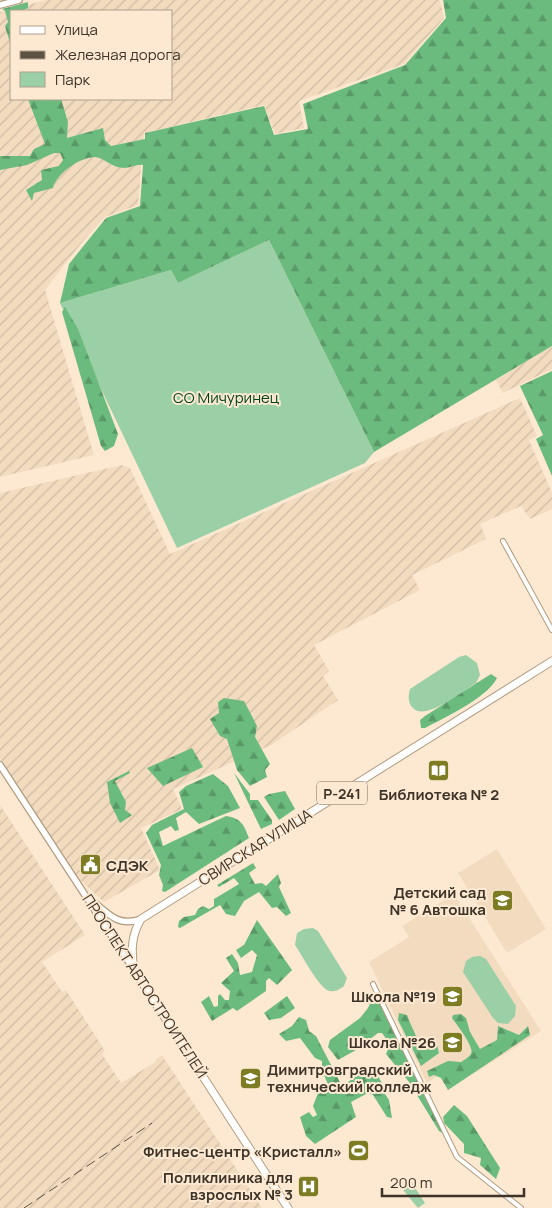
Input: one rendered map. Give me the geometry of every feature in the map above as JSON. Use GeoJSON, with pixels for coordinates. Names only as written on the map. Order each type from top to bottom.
{"type":"FeatureCollection","features":[{"type":"Feature","properties":{"kind":"highway","name":"СВИРСКАЯ УЛИЦА"},"geometry":{"type":"LineString","coordinates":[[141,919],[552,662]]}},
{"type":"Feature","properties":{"kind":"highway"},"geometry":{"type":"LineString","coordinates":[[134,970],[131,946],[141,919]]}},
{"type":"Feature","properties":{"kind":"highway","name":"ПРОСПЕКТ АВТОСТРОИТЕЛЕЙ"},"geometry":{"type":"LineString","coordinates":[[134,970],[288,1208]]}},
{"type":"Feature","properties":{"kind":"main road"},"geometry":{"type":"LineString","coordinates":[[0,5],[19,0]]}},
{"type":"Feature","properties":{"kind":"main road","name":"ПРОСПЕКТ АВТОСТРОИТЕЛЕЙ"},"geometry":{"type":"LineString","coordinates":[[0,765],[134,970]]}},
{"type":"Feature","properties":{"kind":"main road"},"geometry":{"type":"LineString","coordinates":[[85,895],[122,922],[130,923],[141,919]]}},
{"type":"Feature","properties":{"kind":"street"},"geometry":{"type":"LineString","coordinates":[[503,541],[552,630]]}},
{"type":"Feature","properties":{"kind":"street"},"geometry":{"type":"LineString","coordinates":[[374,984],[457,1157],[521,1208]]}},
{"type":"Feature","properties":{"kind":"shaded area"},"geometry":{"type":"Polygon","coordinates":[[[46,0],[440,0],[444,18],[404,64],[299,101],[304,128],[275,134],[264,105],[144,133],[138,205],[105,217],[79,246],[45,290],[94,455],[0,477],[0,12],[46,0]]]}},
{"type":"Feature","properties":{"kind":"shaded area"},"geometry":{"type":"Polygon","coordinates":[[[552,346],[552,369],[503,393],[496,380],[552,346]]]}},
{"type":"Feature","properties":{"kind":"shaded area"},"geometry":{"type":"Polygon","coordinates":[[[520,398],[537,436],[529,440],[552,493],[552,509],[530,519],[521,506],[480,524],[486,539],[412,575],[420,590],[314,645],[329,671],[323,676],[338,700],[271,745],[173,789],[182,809],[141,828],[160,870],[104,902],[78,878],[0,758],[0,493],[122,465],[130,468],[170,554],[520,398]]]}},
{"type":"Feature","properties":{"kind":"shaded area"},"geometry":{"type":"Polygon","coordinates":[[[0,805],[85,935],[42,962],[62,992],[66,990],[105,1051],[102,1054],[121,1083],[156,1062],[155,1060],[162,1055],[262,1208],[0,1208],[0,805]]]}},
{"type":"Feature","properties":{"kind":"shaded area","name":"Детский сад № 6 Автошка"},"geometry":{"type":"Polygon","coordinates":[[[497,849],[546,929],[507,953],[458,873],[497,849]]]}},
{"type":"Feature","properties":{"kind":"shaded area","name":"Школа №19"},"geometry":{"type":"Polygon","coordinates":[[[454,894],[541,1031],[451,1088],[442,1073],[427,1083],[369,962],[409,937],[402,926],[454,894]]]}},
{"type":"Feature","properties":{"kind":"green space"},"geometry":{"type":"Polygon","coordinates":[[[443,0],[552,0],[552,346],[374,452],[269,240],[178,283],[171,270],[60,303],[69,264],[106,218],[140,206],[143,165],[120,168],[99,158],[89,158],[76,163],[64,172],[53,188],[34,193],[32,201],[26,190],[42,180],[41,170],[59,166],[63,160],[60,153],[54,153],[27,165],[0,170],[0,156],[30,156],[34,149],[45,144],[28,100],[61,100],[68,122],[67,138],[103,128],[105,140],[111,146],[145,139],[145,133],[264,106],[274,135],[308,129],[303,104],[405,65],[446,18],[443,0]]]}},
{"type":"Feature","properties":{"kind":"green space"},"geometry":{"type":"Polygon","coordinates":[[[28,2],[28,8],[10,10],[10,43],[5,26],[8,22],[5,11],[2,9],[28,2]]]}},
{"type":"Feature","properties":{"kind":"green space","name":"СО Мичуринец"},"geometry":{"type":"Polygon","coordinates":[[[269,240],[374,452],[365,463],[177,548],[60,303],[171,270],[178,283],[269,240]]]}},
{"type":"Feature","properties":{"kind":"green space"},"geometry":{"type":"Polygon","coordinates":[[[65,307],[78,329],[118,434],[114,446],[105,451],[101,446],[62,312],[65,307]]]}},
{"type":"Feature","properties":{"kind":"green space"},"geometry":{"type":"Polygon","coordinates":[[[552,371],[552,476],[536,439],[543,435],[520,386],[552,371]]]}},
{"type":"Feature","properties":{"kind":"green space"},"geometry":{"type":"Polygon","coordinates":[[[466,655],[477,663],[480,675],[476,683],[434,709],[418,711],[412,707],[409,699],[410,689],[459,657],[466,655]]]}},
{"type":"Feature","properties":{"kind":"green space"},"geometry":{"type":"Polygon","coordinates":[[[491,674],[497,678],[475,700],[425,728],[421,728],[420,720],[425,716],[491,674]]]}},
{"type":"Feature","properties":{"kind":"green space"},"geometry":{"type":"Polygon","coordinates":[[[224,698],[244,701],[257,726],[255,737],[270,764],[265,770],[267,777],[250,786],[237,770],[227,739],[220,736],[210,719],[219,713],[218,702],[224,698]]]}},
{"type":"Feature","properties":{"kind":"green space"},"geometry":{"type":"Polygon","coordinates":[[[192,748],[203,767],[163,786],[147,768],[192,748]]]}},
{"type":"Feature","properties":{"kind":"green space"},"geometry":{"type":"Polygon","coordinates":[[[129,771],[130,773],[115,781],[126,802],[125,810],[132,815],[120,823],[110,803],[107,782],[129,771]]]}},
{"type":"Feature","properties":{"kind":"green space"},"geometry":{"type":"Polygon","coordinates":[[[234,773],[250,794],[250,800],[258,800],[272,820],[272,824],[261,829],[234,773]]]}},
{"type":"Feature","properties":{"kind":"green space"},"geometry":{"type":"Polygon","coordinates":[[[213,774],[228,786],[240,808],[199,824],[186,812],[176,818],[179,830],[175,831],[171,826],[159,832],[163,846],[226,816],[239,820],[249,838],[165,892],[162,891],[163,885],[159,875],[161,865],[146,833],[152,825],[184,809],[179,792],[186,786],[213,774]]]}},
{"type":"Feature","properties":{"kind":"green space"},"geometry":{"type":"Polygon","coordinates":[[[285,791],[295,809],[279,820],[264,797],[269,794],[285,791]]]}},
{"type":"Feature","properties":{"kind":"green space"},"geometry":{"type":"Polygon","coordinates":[[[253,863],[256,868],[249,873],[255,884],[262,883],[266,886],[278,874],[281,883],[279,887],[291,913],[286,916],[277,907],[272,908],[259,892],[244,901],[235,916],[226,914],[220,905],[180,928],[178,927],[179,921],[184,917],[195,915],[198,909],[203,906],[209,909],[214,906],[214,899],[239,884],[234,878],[219,887],[217,885],[253,863]]]}},
{"type":"Feature","properties":{"kind":"green space"},"geometry":{"type":"Polygon","coordinates":[[[257,920],[292,970],[277,985],[269,978],[266,981],[266,991],[237,1011],[233,1008],[212,1021],[201,1002],[209,996],[214,1007],[218,1006],[218,996],[220,994],[225,1000],[229,1000],[230,991],[221,983],[234,971],[226,958],[232,954],[238,963],[240,975],[252,972],[257,955],[252,950],[241,958],[236,950],[244,945],[257,920]]]}},
{"type":"Feature","properties":{"kind":"green space"},"geometry":{"type":"Polygon","coordinates":[[[313,928],[318,931],[347,978],[344,986],[338,990],[330,991],[321,985],[295,945],[297,933],[304,929],[313,928]]]}},
{"type":"Feature","properties":{"kind":"green space"},"geometry":{"type":"Polygon","coordinates":[[[480,956],[486,959],[516,1006],[515,1016],[508,1024],[498,1023],[493,1018],[463,972],[466,961],[472,957],[480,956]]]}},
{"type":"Feature","properties":{"kind":"green space"},"geometry":{"type":"Polygon","coordinates":[[[375,992],[444,1134],[439,1131],[409,1082],[386,1054],[390,1044],[382,1033],[378,1033],[356,1050],[338,1060],[328,1047],[330,1040],[360,1018],[368,1008],[375,992]]]}},
{"type":"Feature","properties":{"kind":"green space"},"geometry":{"type":"Polygon","coordinates":[[[287,996],[295,1008],[281,1018],[269,1020],[264,1013],[287,996]]]}},
{"type":"Feature","properties":{"kind":"green space"},"geometry":{"type":"Polygon","coordinates":[[[399,1013],[407,1015],[419,1043],[437,1045],[439,1053],[421,1066],[398,1020],[399,1013]]]}},
{"type":"Feature","properties":{"kind":"green space"},"geometry":{"type":"Polygon","coordinates":[[[461,1014],[466,1018],[470,1032],[480,1049],[497,1040],[498,1026],[519,1035],[528,1026],[530,1035],[448,1090],[441,1078],[434,1075],[429,1077],[427,1071],[448,1061],[461,1062],[471,1054],[468,1041],[452,1018],[453,1015],[461,1014]]]}},
{"type":"Feature","properties":{"kind":"green space"},"geometry":{"type":"Polygon","coordinates":[[[299,1017],[306,1020],[309,1031],[316,1036],[342,1086],[367,1069],[375,1071],[382,1083],[381,1088],[389,1100],[392,1118],[387,1117],[373,1095],[368,1093],[351,1102],[356,1117],[315,1144],[306,1136],[300,1117],[309,1112],[313,1117],[317,1115],[313,1106],[318,1093],[323,1093],[329,1087],[322,1070],[322,1061],[315,1058],[300,1038],[286,1041],[279,1034],[292,1026],[299,1017]]]}},
{"type":"Feature","properties":{"kind":"green space"},"geometry":{"type":"Polygon","coordinates":[[[454,1105],[467,1116],[500,1168],[496,1179],[480,1165],[481,1158],[464,1153],[464,1144],[444,1123],[443,1117],[454,1105]]]}},
{"type":"Feature","properties":{"kind":"green space"},"geometry":{"type":"Polygon","coordinates":[[[412,1183],[425,1203],[418,1208],[403,1190],[412,1183]]]}},
{"type":"Feature","properties":{"kind":"railway"},"geometry":{"type":"LineString","coordinates":[[24,1208],[152,1123]]}},
{"type":"Feature","properties":{"kind":"place","name":"Библиотека № 2"},"geometry":{"type":"Point","coordinates":[439,771]}},
{"type":"Feature","properties":{"kind":"place","name":"СДЭК"},"geometry":{"type":"Point","coordinates":[90,865]}},
{"type":"Feature","properties":{"kind":"place","name":"Детский сад № 6 Автошка"},"geometry":{"type":"Point","coordinates":[502,901]}},
{"type":"Feature","properties":{"kind":"place","name":"Школа №19"},"geometry":{"type":"Point","coordinates":[452,996]}},
{"type":"Feature","properties":{"kind":"place","name":"Школа №26"},"geometry":{"type":"Point","coordinates":[452,1042]}},
{"type":"Feature","properties":{"kind":"place","name":"Димитровградский технический колледж"},"geometry":{"type":"Point","coordinates":[251,1078]}},
{"type":"Feature","properties":{"kind":"place","name":"Фитнес-центр «Кристалл»"},"geometry":{"type":"Point","coordinates":[358,1151]}},
{"type":"Feature","properties":{"kind":"place","name":"Поликлиника для взрослых № 3"},"geometry":{"type":"Point","coordinates":[309,1186]}}]}
